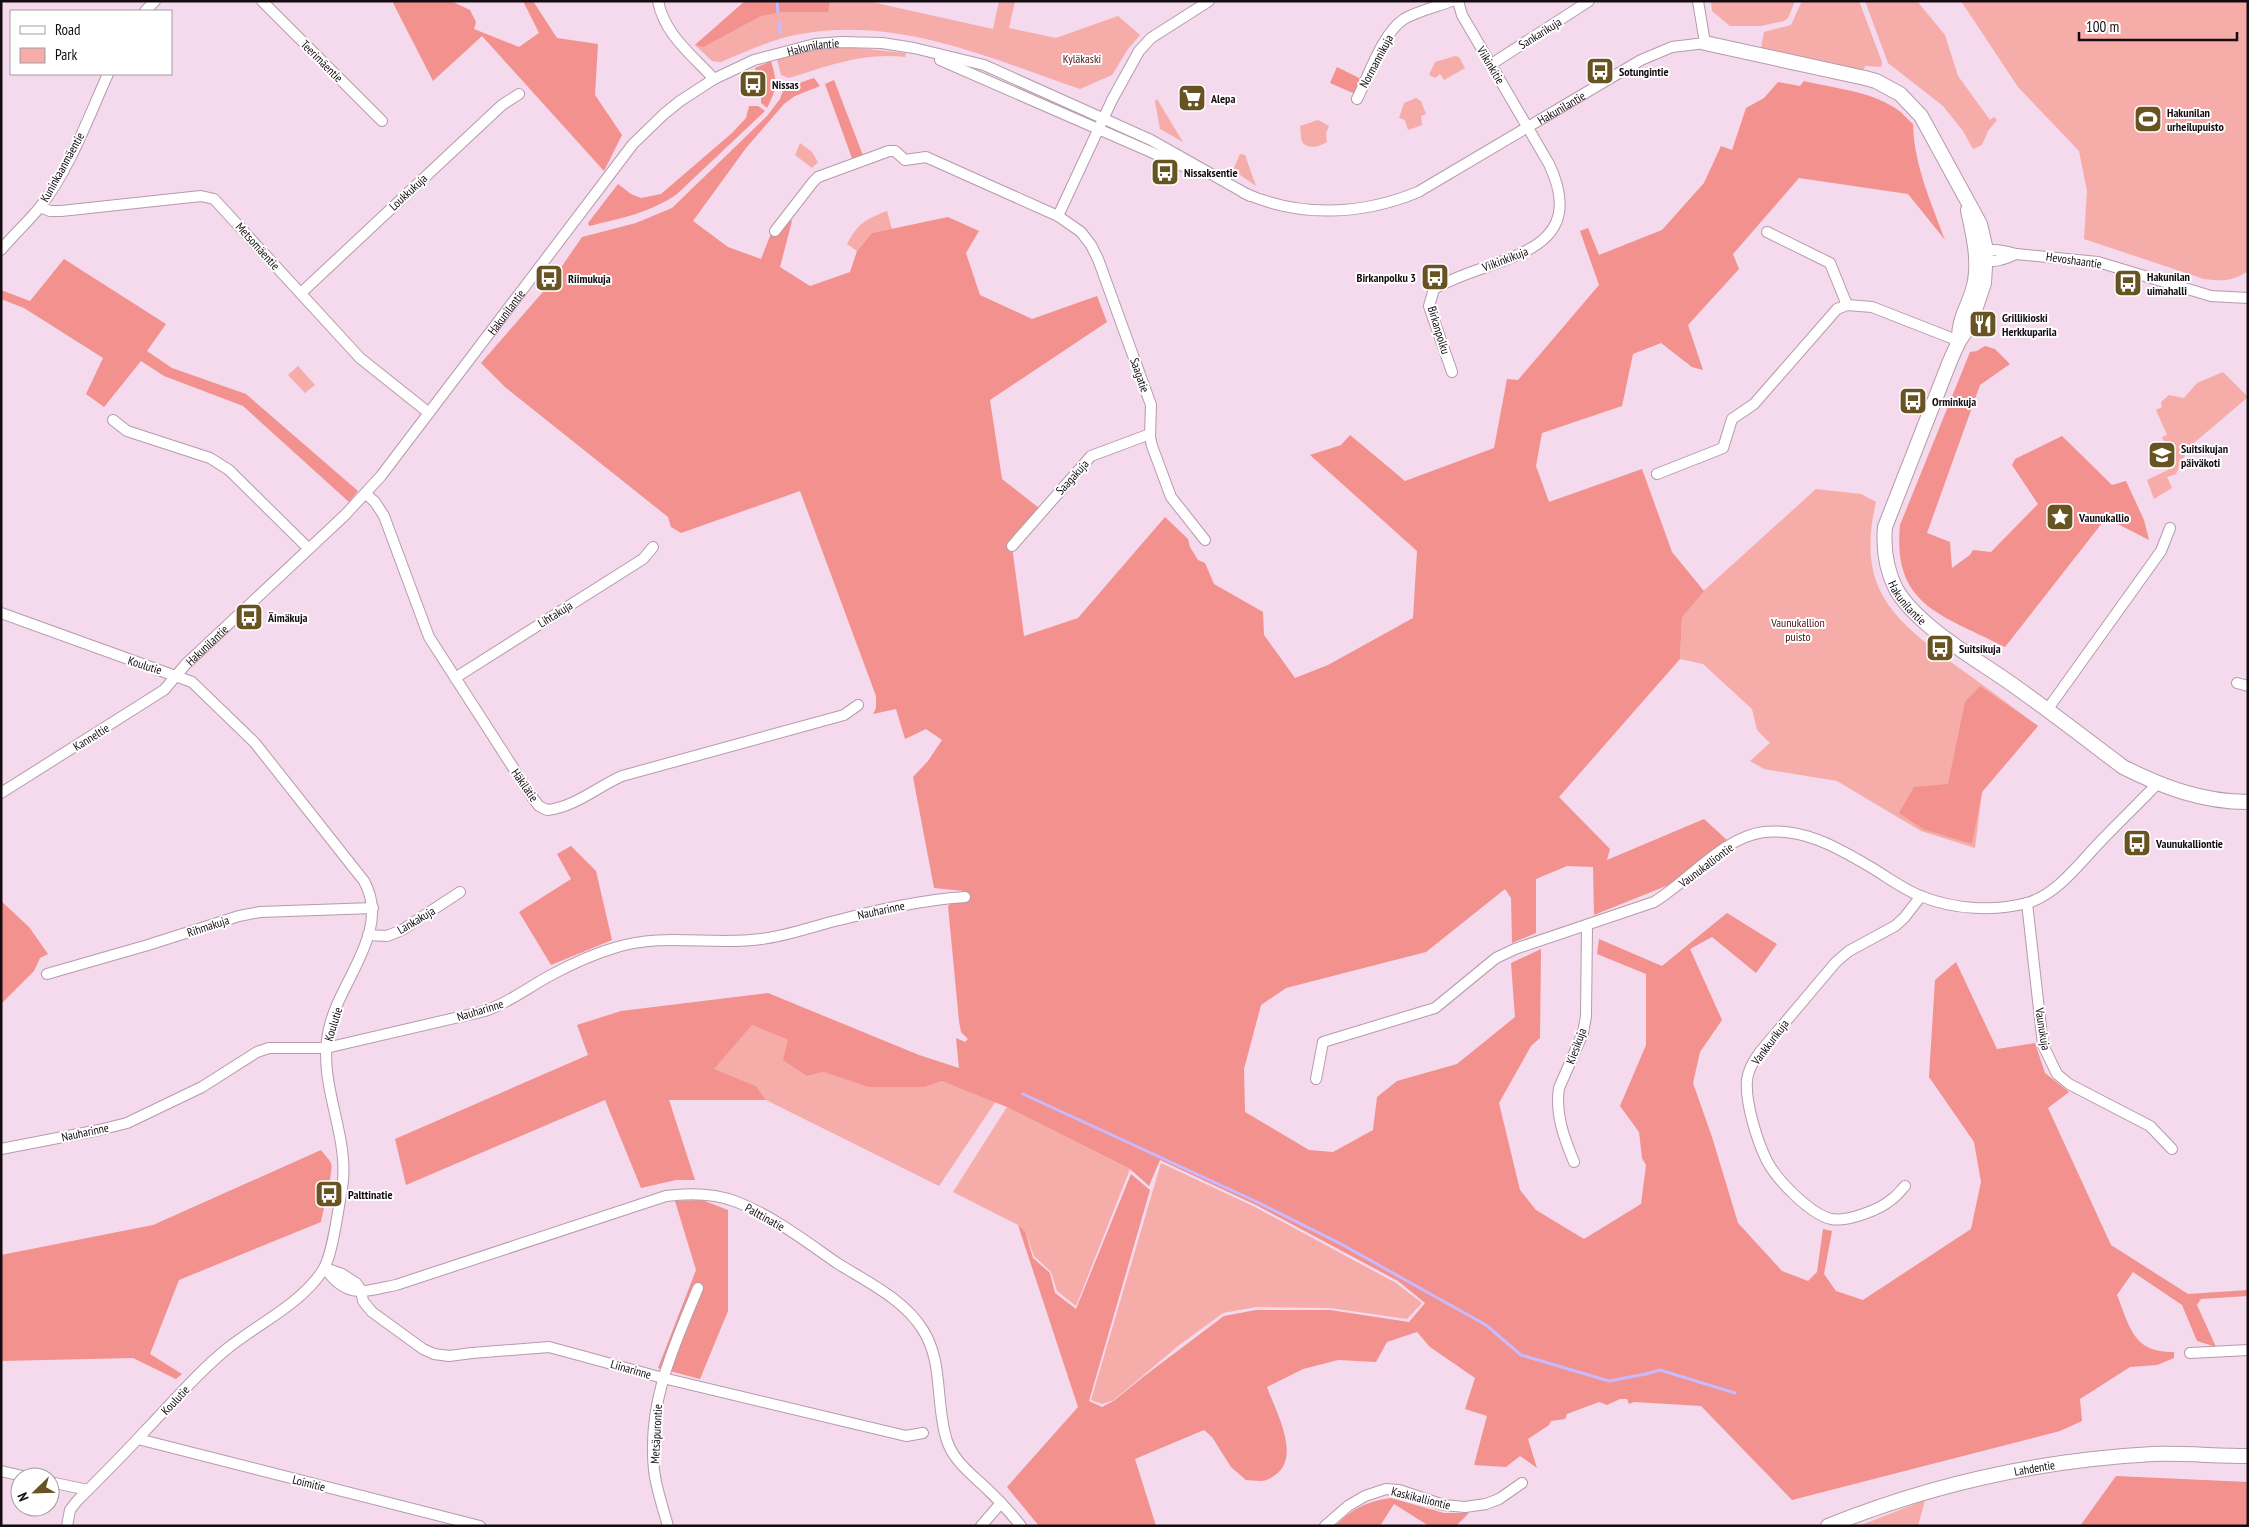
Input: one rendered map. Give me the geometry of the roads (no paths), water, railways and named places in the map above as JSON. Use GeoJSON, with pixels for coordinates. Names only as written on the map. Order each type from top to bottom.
{"type":"FeatureCollection","features":[{"type":"Feature","properties":{"kind":"main road","name":"Hakunilantie"},"geometry":{"type":"LineString","coordinates":[[1705,43],[1865,78],[1876,81],[1900,94],[1929,128],[1980,224],[1983,256],[1958,326],[1959,341],[1890,511],[1884,540],[1886,564],[1897,590],[1921,619],[2123,767],[2157,784],[2206,799],[2248,802]]}},
{"type":"Feature","properties":{"kind":"main road","name":"Lahdentie"},"geometry":{"type":"LineString","coordinates":[[1828,1526],[1879,1506],[1935,1489],[2032,1467],[2154,1454],[2248,1456]]}},
{"type":"Feature","properties":{"kind":"street"},"geometry":{"type":"LineString","coordinates":[[146,10],[155,1]]}},
{"type":"Feature","properties":{"kind":"street","name":"Teerimäentie"},"geometry":{"type":"LineString","coordinates":[[262,1],[382,121]]}},
{"type":"Feature","properties":{"kind":"street"},"geometry":{"type":"LineString","coordinates":[[658,1],[660,10],[670,30],[714,79]]}},
{"type":"Feature","properties":{"kind":"street"},"geometry":{"type":"LineString","coordinates":[[1058,216],[1098,130],[1139,51],[1151,38],[1209,1]]}},
{"type":"Feature","properties":{"kind":"street","name":"Normannikuja"},"geometry":{"type":"LineString","coordinates":[[1357,99],[1385,41],[1398,24],[1405,19],[1452,1]]}},
{"type":"Feature","properties":{"kind":"street","name":"Viikinkitie"},"geometry":{"type":"LineString","coordinates":[[1458,1],[1462,15],[1528,128]]}},
{"type":"Feature","properties":{"kind":"street","name":"Sankarikuja"},"geometry":{"type":"LineString","coordinates":[[1490,65],[1589,1]]}},
{"type":"Feature","properties":{"kind":"street"},"geometry":{"type":"LineString","coordinates":[[1698,1],[1705,43]]}},
{"type":"Feature","properties":{"kind":"street","name":"Hakunilantie"},"geometry":{"type":"LineString","coordinates":[[177,676],[186,664],[366,494],[633,144],[680,101],[714,79],[754,60],[802,46],[864,42],[914,48],[984,65],[1151,140],[1250,196]]}},
{"type":"Feature","properties":{"kind":"street","name":"Hakunilantie"},"geometry":{"type":"LineString","coordinates":[[914,48],[1250,196],[1278,205],[1317,210],[1343,210],[1384,204],[1431,186],[1647,58],[1672,47],[1705,43]]}},
{"type":"Feature","properties":{"kind":"street","name":"Kuninkaanmäentie"},"geometry":{"type":"LineString","coordinates":[[1,250],[40,207],[69,159],[108,75]]}},
{"type":"Feature","properties":{"kind":"street","name":"Loukkukuja"},"geometry":{"type":"LineString","coordinates":[[301,293],[502,105],[519,94]]}},
{"type":"Feature","properties":{"kind":"street","name":"Viikinkikuja"},"geometry":{"type":"LineString","coordinates":[[1434,289],[1451,279],[1530,250],[1546,237],[1554,224],[1559,210],[1560,193],[1558,182],[1528,128]]}},
{"type":"Feature","properties":{"kind":"street","name":"Saagatie"},"geometry":{"type":"LineString","coordinates":[[775,231],[818,177],[889,151],[895,151],[905,160],[926,157],[1058,216],[1081,232],[1091,245],[1098,259],[1151,405],[1150,434],[1152,446],[1171,497],[1205,540]]}},
{"type":"Feature","properties":{"kind":"street","name":"Metsomäentie"},"geometry":{"type":"LineString","coordinates":[[40,207],[50,211],[61,211],[208,197],[218,202],[360,358],[429,413]]}},
{"type":"Feature","properties":{"kind":"street"},"geometry":{"type":"LineString","coordinates":[[1767,232],[1830,263],[1847,305]]}},
{"type":"Feature","properties":{"kind":"street","name":"Hevoshaantie"},"geometry":{"type":"LineString","coordinates":[[1983,256],[2004,251],[2016,254],[2098,262],[2211,296],[2248,298]]}},
{"type":"Feature","properties":{"kind":"street","name":"Birkanpolku"},"geometry":{"type":"LineString","coordinates":[[1434,289],[1429,306],[1452,372]]}},
{"type":"Feature","properties":{"kind":"street"},"geometry":{"type":"LineString","coordinates":[[1657,474],[1723,448],[1732,419],[1754,404],[1837,309],[1847,305],[1872,307],[1959,341]]}},
{"type":"Feature","properties":{"kind":"street"},"geometry":{"type":"LineString","coordinates":[[113,420],[127,431],[210,458],[229,470],[309,549]]}},
{"type":"Feature","properties":{"kind":"street","name":"Saagakuja"},"geometry":{"type":"LineString","coordinates":[[1012,546],[1091,456],[1150,434]]}},
{"type":"Feature","properties":{"kind":"street","name":"Häkilätie"},"geometry":{"type":"LineString","coordinates":[[366,494],[375,502],[384,516],[429,637],[532,797],[539,806],[547,810],[570,804],[622,776],[844,715],[858,705]]}},
{"type":"Feature","properties":{"kind":"street"},"geometry":{"type":"LineString","coordinates":[[2047,710],[2161,551],[2170,528]]}},
{"type":"Feature","properties":{"kind":"street","name":"Lihtakuja"},"geometry":{"type":"LineString","coordinates":[[454,678],[643,559],[653,547]]}},
{"type":"Feature","properties":{"kind":"street","name":"Koulutie"},"geometry":{"type":"LineString","coordinates":[[1,613],[192,682],[260,749],[364,882],[372,898],[373,908],[368,935],[332,1016],[326,1048],[326,1073],[344,1162],[342,1188],[331,1246],[324,1268],[310,1287],[228,1348],[207,1367],[70,1510],[67,1526]]}},
{"type":"Feature","properties":{"kind":"street","name":"Kanneltie"},"geometry":{"type":"LineString","coordinates":[[1,793],[164,690],[177,676]]}},
{"type":"Feature","properties":{"kind":"street"},"geometry":{"type":"LineString","coordinates":[[2236,683],[2248,686]]}},
{"type":"Feature","properties":{"kind":"street","name":"Vaunukalliontie"},"geometry":{"type":"LineString","coordinates":[[1316,1079],[1323,1042],[1435,1008],[1496,958],[1515,949],[1654,902],[1670,892],[1727,847],[1751,835],[1764,832],[1788,833],[1816,839],[1838,848],[1921,896],[1942,903],[1971,908],[2027,903],[2062,880],[2157,784]]}},
{"type":"Feature","properties":{"kind":"street","name":"Lankakuja"},"geometry":{"type":"LineString","coordinates":[[368,935],[387,936],[402,930],[460,892]]}},
{"type":"Feature","properties":{"kind":"street","name":"Vankkurikuja"},"geometry":{"type":"LineString","coordinates":[[1905,1186],[1891,1200],[1852,1218],[1842,1220],[1830,1219],[1814,1211],[1786,1186],[1768,1163],[1747,1098],[1747,1078],[1753,1062],[1760,1052],[1827,970],[1850,951],[1895,926],[1921,896]]}},
{"type":"Feature","properties":{"kind":"street","name":"Nauharinne"},"geometry":{"type":"LineString","coordinates":[[1,1148],[127,1123],[202,1087],[257,1052],[283,1047],[326,1048],[485,1011],[504,1004],[554,974],[595,955],[628,944],[670,939],[760,939],[875,911],[965,897]]}},
{"type":"Feature","properties":{"kind":"street","name":"Vaunukuja"},"geometry":{"type":"LineString","coordinates":[[2027,903],[2043,1045],[2057,1074],[2069,1084],[2150,1126],[2172,1149]]}},
{"type":"Feature","properties":{"kind":"street","name":"Rihmakuja"},"geometry":{"type":"LineString","coordinates":[[48,974],[248,914],[373,908]]}},
{"type":"Feature","properties":{"kind":"street","name":"Kiesikuja"},"geometry":{"type":"LineString","coordinates":[[1574,1162],[1561,1130],[1558,1096],[1559,1088],[1583,1033],[1586,1016],[1587,926]]}},
{"type":"Feature","properties":{"kind":"street","name":"Palttinatie"},"geometry":{"type":"LineString","coordinates":[[361,1290],[372,1290],[396,1285],[666,1196],[699,1194],[736,1202],[760,1212],[796,1235],[893,1299],[913,1316],[932,1348],[944,1428],[952,1452],[964,1468],[1001,1503],[1021,1526]]}},
{"type":"Feature","properties":{"kind":"street"},"geometry":{"type":"LineString","coordinates":[[324,1268],[342,1274],[356,1283],[361,1290]]}},
{"type":"Feature","properties":{"kind":"street","name":"Metsäpurontie"},"geometry":{"type":"LineString","coordinates":[[668,1526],[654,1472],[655,1417],[663,1378],[698,1288]]}},
{"type":"Feature","properties":{"kind":"street","name":"Liinarinne"},"geometry":{"type":"LineString","coordinates":[[361,1290],[363,1301],[372,1312],[434,1354],[450,1356],[549,1347],[663,1378],[906,1436],[923,1434]]}},
{"type":"Feature","properties":{"kind":"street"},"geometry":{"type":"LineString","coordinates":[[2190,1353],[2248,1350]]}},
{"type":"Feature","properties":{"kind":"street","name":"Loimitie"},"geometry":{"type":"LineString","coordinates":[[138,1439],[480,1526]]}},
{"type":"Feature","properties":{"kind":"street","name":"Kaskikalliontie"},"geometry":{"type":"LineString","coordinates":[[1325,1526],[1348,1506],[1365,1496],[1386,1489],[1399,1490],[1444,1505],[1465,1507],[1486,1504],[1499,1499],[1522,1483]]}},
{"type":"Feature","properties":{"kind":"street"},"geometry":{"type":"LineString","coordinates":[[60,1484],[88,1490]]}},
{"type":"Feature","properties":{"kind":"street"},"geometry":{"type":"LineString","coordinates":[[981,1526],[1001,1503]]}},
{"type":"Feature","properties":{"kind":"waterway"},"geometry":{"type":"LineString","coordinates":[[777,1],[778,13]]}},
{"type":"Feature","properties":{"kind":"waterway"},"geometry":{"type":"LineString","coordinates":[[779,22],[780,33]]}},
{"type":"Feature","properties":{"kind":"waterway"},"geometry":{"type":"LineString","coordinates":[[1023,1094],[1255,1201],[1341,1244],[1486,1325],[1521,1355],[1609,1381],[1660,1370],[1735,1393]]}},
{"type":"Feature","properties":{"kind":"place","name":"Sotungintie"},"geometry":{"type":"Point","coordinates":[1600,71]}},
{"type":"Feature","properties":{"kind":"place","name":"Nissas"},"geometry":{"type":"Point","coordinates":[753,84]}},
{"type":"Feature","properties":{"kind":"place","name":"Alepa"},"geometry":{"type":"Point","coordinates":[1192,98]}},
{"type":"Feature","properties":{"kind":"place","name":"Hakunilan urheilupuisto"},"geometry":{"type":"Point","coordinates":[2148,119]}},
{"type":"Feature","properties":{"kind":"place","name":"Nissaksentie"},"geometry":{"type":"Point","coordinates":[1165,172]}},
{"type":"Feature","properties":{"kind":"place","name":"Birkanpolku 3"},"geometry":{"type":"Point","coordinates":[1435,277]}},
{"type":"Feature","properties":{"kind":"place","name":"Riimukuja"},"geometry":{"type":"Point","coordinates":[549,278]}},
{"type":"Feature","properties":{"kind":"place","name":"Hakunilan uimahalli"},"geometry":{"type":"Point","coordinates":[2128,283]}},
{"type":"Feature","properties":{"kind":"place","name":"Grillikioski Herkkuparila"},"geometry":{"type":"Point","coordinates":[1983,324]}},
{"type":"Feature","properties":{"kind":"place","name":"Orminkuja"},"geometry":{"type":"Point","coordinates":[1913,401]}},
{"type":"Feature","properties":{"kind":"place","name":"Suitsikujan päiväkoti"},"geometry":{"type":"Point","coordinates":[2162,455]}},
{"type":"Feature","properties":{"kind":"place","name":"Vaunukallio"},"geometry":{"type":"Point","coordinates":[2060,517]}},
{"type":"Feature","properties":{"kind":"place","name":"Äimäkuja"},"geometry":{"type":"Point","coordinates":[249,617]}},
{"type":"Feature","properties":{"kind":"place","name":"Suitsikuja"},"geometry":{"type":"Point","coordinates":[1940,648]}},
{"type":"Feature","properties":{"kind":"place","name":"Vaunukalliontie"},"geometry":{"type":"Point","coordinates":[2137,843]}},
{"type":"Feature","properties":{"kind":"place","name":"Palttinatie"},"geometry":{"type":"Point","coordinates":[329,1194]}},
{"type":"Feature","properties":{"kind":"park label","name":"Kyläkaski"},"geometry":{"type":"Point","coordinates":[1082,58]}},
{"type":"Feature","properties":{"kind":"park label","name":"Vaunukallion puisto"},"geometry":{"type":"Point","coordinates":[1798,629]}}]}
